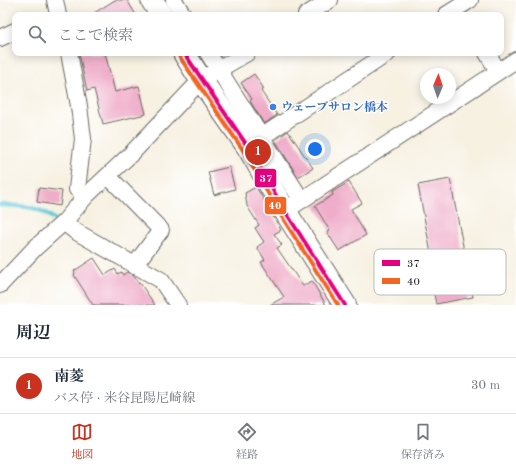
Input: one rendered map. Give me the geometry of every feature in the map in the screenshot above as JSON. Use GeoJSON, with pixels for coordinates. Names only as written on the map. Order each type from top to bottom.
{"type":"FeatureCollection","features":[{"type":"Feature","properties":{"kind":"main road"},"geometry":{"type":"LineString","coordinates":[[152,0],[177,7]]}},
{"type":"Feature","properties":{"kind":"main road"},"geometry":{"type":"LineString","coordinates":[[186,56],[201,80],[254,141],[293,205],[345,305]]}},
{"type":"Feature","properties":{"kind":"street"},"geometry":{"type":"LineString","coordinates":[[311,12],[330,0]]}},
{"type":"Feature","properties":{"kind":"street"},"geometry":{"type":"LineString","coordinates":[[0,38],[12,32]]}},
{"type":"Feature","properties":{"kind":"street"},"geometry":{"type":"LineString","coordinates":[[70,56],[79,106],[83,139],[77,189],[86,196]]}},
{"type":"Feature","properties":{"kind":"street"},"geometry":{"type":"LineString","coordinates":[[210,56],[220,70],[254,141],[383,56]]}},
{"type":"Feature","properties":{"kind":"street"},"geometry":{"type":"LineString","coordinates":[[0,285],[35,248],[64,222],[86,196],[132,153],[201,80],[242,56]]}},
{"type":"Feature","properties":{"kind":"street"},"geometry":{"type":"LineString","coordinates":[[489,56],[498,71]]}},
{"type":"Feature","properties":{"kind":"street"},"geometry":{"type":"LineString","coordinates":[[293,205],[516,60]]}},
{"type":"Feature","properties":{"kind":"street"},"geometry":{"type":"LineString","coordinates":[[108,176],[161,230],[134,266]]}},
{"type":"Feature","properties":{"kind":"street"},"geometry":{"type":"LineString","coordinates":[[64,222],[75,231],[134,266],[161,280],[178,305]]}},
{"type":"Feature","properties":{"kind":"building"},"geometry":{"type":"Polygon","coordinates":[[[115,0],[127,0],[134,12],[96,12],[115,0]]]}},
{"type":"Feature","properties":{"kind":"building"},"geometry":{"type":"Polygon","coordinates":[[[80,56],[106,56],[115,92],[139,86],[146,114],[103,124],[94,89],[87,91],[80,56]]]}},
{"type":"Feature","properties":{"kind":"building"},"geometry":{"type":"Polygon","coordinates":[[[254,74],[264,89],[261,91],[277,115],[264,124],[250,101],[252,99],[241,83],[254,74]]]}},
{"type":"Feature","properties":{"kind":"building"},"geometry":{"type":"Polygon","coordinates":[[[288,131],[313,168],[298,177],[275,140],[288,131]]]}},
{"type":"Feature","properties":{"kind":"building"},"geometry":{"type":"Polygon","coordinates":[[[229,167],[235,189],[214,195],[208,172],[229,167]]]}},
{"type":"Feature","properties":{"kind":"building"},"geometry":{"type":"Polygon","coordinates":[[[450,179],[464,249],[430,249],[418,185],[450,179]]]}},
{"type":"Feature","properties":{"kind":"building"},"geometry":{"type":"Polygon","coordinates":[[[349,182],[362,203],[351,209],[366,235],[339,251],[327,232],[330,231],[315,206],[333,195],[332,192],[349,182]]]}},
{"type":"Feature","properties":{"kind":"building"},"geometry":{"type":"Polygon","coordinates":[[[256,187],[281,230],[274,234],[282,245],[277,248],[303,286],[312,281],[326,305],[270,305],[284,297],[261,262],[265,260],[257,247],[264,242],[255,228],[259,225],[247,206],[245,193],[256,187]]]}},
{"type":"Feature","properties":{"kind":"building"},"geometry":{"type":"Polygon","coordinates":[[[39,188],[62,191],[60,206],[37,202],[39,188]]]}},
{"type":"Feature","properties":{"kind":"building"},"geometry":{"type":"Polygon","coordinates":[[[94,258],[105,275],[115,269],[118,274],[121,272],[123,275],[127,272],[133,275],[155,305],[93,305],[74,275],[74,271],[94,258]]]}},
{"type":"Feature","properties":{"kind":"building"},"geometry":{"type":"Polygon","coordinates":[[[434,295],[473,295],[473,297],[436,304],[434,295]]]}},
{"type":"Feature","properties":{"kind":"waterway"},"geometry":{"type":"LineString","coordinates":[[0,205],[29,207],[42,211],[55,220]]}},
{"type":"Feature","properties":{"kind":"transit line","name":"40"},"geometry":{"type":"LineString","coordinates":[[179,56],[243,150],[280,214],[338,305]]}},
{"type":"Feature","properties":{"kind":"transit line","name":"37"},"geometry":{"type":"LineString","coordinates":[[186,56],[248,147],[285,211],[345,305]]}},
{"type":"Feature","properties":{"kind":"place","name":"ウェーブサロン橋本"},"geometry":{"type":"Point","coordinates":[273,107]}},
{"type":"Feature","properties":{"kind":"place","name":"南菱"},"geometry":{"type":"Point","coordinates":[258,152]}}]}
